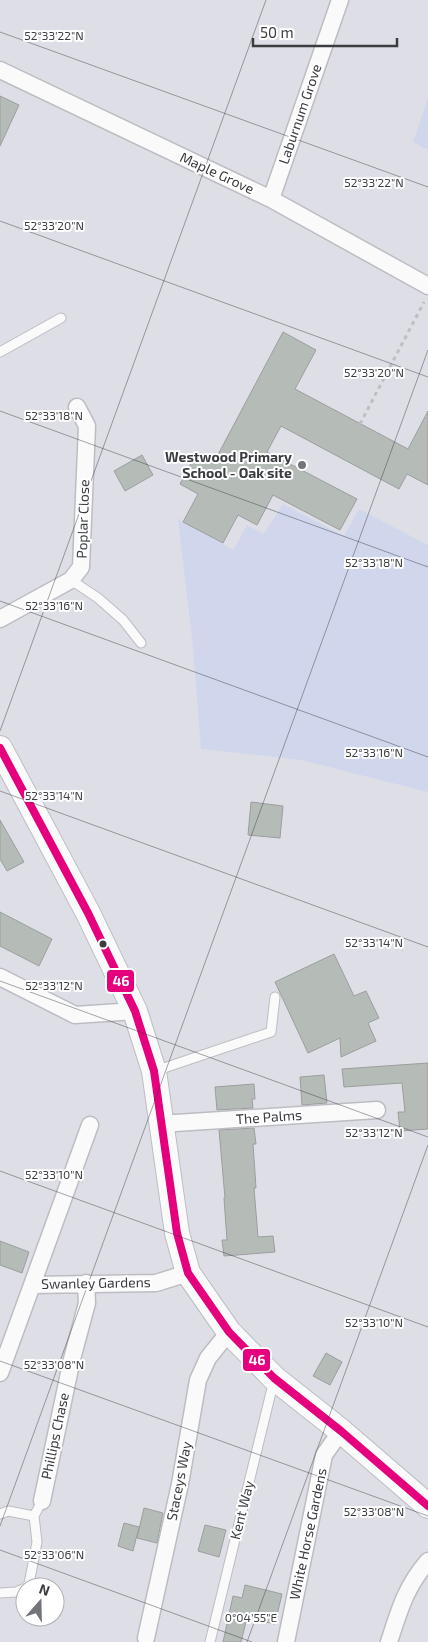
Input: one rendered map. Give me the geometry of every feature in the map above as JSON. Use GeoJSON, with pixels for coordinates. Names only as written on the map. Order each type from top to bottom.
{"type":"FeatureCollection","features":[{"type":"Feature","properties":{"kind":"main road"},"geometry":{"type":"LineString","coordinates":[[0,748],[88,913],[135,1011],[154,1072],[176,1233],[188,1273],[229,1332],[274,1378],[341,1431],[428,1506]]}},
{"type":"Feature","properties":{"kind":"street","name":"Laburnum Grove"},"geometry":{"type":"LineString","coordinates":[[271,199],[340,0]]}},
{"type":"Feature","properties":{"kind":"street","name":"Maple Grove"},"geometry":{"type":"LineString","coordinates":[[0,70],[271,199],[427,293]]}},
{"type":"Feature","properties":{"kind":"street","name":"Poplar Close"},"geometry":{"type":"LineString","coordinates":[[71,580],[81,567],[87,426],[77,407]]}},
{"type":"Feature","properties":{"kind":"street"},"geometry":{"type":"LineString","coordinates":[[0,619],[71,580]]}},
{"type":"Feature","properties":{"kind":"street"},"geometry":{"type":"LineString","coordinates":[[0,977],[75,1015],[135,1011]]}},
{"type":"Feature","properties":{"kind":"street","name":"The Palms"},"geometry":{"type":"LineString","coordinates":[[160,1124],[377,1110]]}},
{"type":"Feature","properties":{"kind":"street","name":"Swanley Gardens"},"geometry":{"type":"LineString","coordinates":[[0,1372],[90,1125]]}},
{"type":"Feature","properties":{"kind":"street","name":"Swanley Gardens"},"geometry":{"type":"LineString","coordinates":[[32,1284],[156,1283],[188,1273]]}},
{"type":"Feature","properties":{"kind":"street","name":"Phillips Chase"},"geometry":{"type":"LineString","coordinates":[[42,1501],[72,1359],[87,1303],[86,1284]]}},
{"type":"Feature","properties":{"kind":"street","name":"Staceys Way"},"geometry":{"type":"LineString","coordinates":[[146,1638],[180,1484],[198,1380],[208,1358],[229,1332]]}},
{"type":"Feature","properties":{"kind":"street","name":"White Horse Gardens"},"geometry":{"type":"LineString","coordinates":[[286,1642],[324,1455],[341,1431]]}},
{"type":"Feature","properties":{"kind":"street"},"geometry":{"type":"LineString","coordinates":[[390,1642],[401,1604],[412,1582],[428,1561]]}},
{"type":"Feature","properties":{"kind":"lane"},"geometry":{"type":"LineString","coordinates":[[0,352],[61,318]]}},
{"type":"Feature","properties":{"kind":"lane"},"geometry":{"type":"LineString","coordinates":[[71,580],[98,598],[123,620],[141,643]]}},
{"type":"Feature","properties":{"kind":"lane"},"geometry":{"type":"LineString","coordinates":[[154,1072],[271,1032],[275,998]]}},
{"type":"Feature","properties":{"kind":"lane","name":"Kent Way"},"geometry":{"type":"LineString","coordinates":[[210,1642],[274,1378]]}},
{"type":"Feature","properties":{"kind":"lane"},"geometry":{"type":"LineString","coordinates":[[30,1577],[37,1542],[34,1516],[42,1501]]}},
{"type":"Feature","properties":{"kind":"lane"},"geometry":{"type":"LineString","coordinates":[[0,1514],[8,1511],[34,1516]]}},
{"type":"Feature","properties":{"kind":"lane"},"geometry":{"type":"LineString","coordinates":[[0,1593],[15,1592]]}},
{"type":"Feature","properties":{"kind":"path"},"geometry":{"type":"LineString","coordinates":[[360,424],[427,293]]}},
{"type":"Feature","properties":{"kind":"shaded area"},"geometry":{"type":"Polygon","coordinates":[[[428,98],[428,150],[413,142],[428,98]]]}},
{"type":"Feature","properties":{"kind":"shaded area"},"geometry":{"type":"Polygon","coordinates":[[[283,504],[344,536],[359,509],[428,545],[428,792],[301,760],[201,749],[193,647],[178,519],[233,550],[247,525],[264,534],[283,504]]]}},
{"type":"Feature","properties":{"kind":"building"},"geometry":{"type":"Polygon","coordinates":[[[0,96],[19,105],[0,146],[0,96]]]}},
{"type":"Feature","properties":{"kind":"building"},"geometry":{"type":"Polygon","coordinates":[[[283,332],[316,350],[295,389],[408,449],[428,411],[428,485],[407,474],[399,489],[281,426],[267,452],[357,499],[340,530],[273,495],[257,525],[238,515],[223,543],[183,522],[198,494],[180,484],[196,454],[213,464],[283,332]]]}},
{"type":"Feature","properties":{"kind":"building"},"geometry":{"type":"Polygon","coordinates":[[[142,455],[153,475],[125,491],[114,471],[142,455]]]}},
{"type":"Feature","properties":{"kind":"building"},"geometry":{"type":"Polygon","coordinates":[[[251,802],[283,806],[280,838],[248,835],[251,802]]]}},
{"type":"Feature","properties":{"kind":"building"},"geometry":{"type":"Polygon","coordinates":[[[0,820],[24,862],[7,871],[0,859],[0,820]]]}},
{"type":"Feature","properties":{"kind":"building"},"geometry":{"type":"Polygon","coordinates":[[[0,912],[52,939],[39,966],[0,946],[0,912]]]}},
{"type":"Feature","properties":{"kind":"building"},"geometry":{"type":"Polygon","coordinates":[[[334,954],[354,996],[366,991],[379,1018],[368,1023],[376,1041],[341,1057],[340,1038],[308,1053],[275,982],[334,954]]]}},
{"type":"Feature","properties":{"kind":"building"},"geometry":{"type":"Polygon","coordinates":[[[428,1063],[428,1129],[400,1131],[398,1112],[405,1112],[402,1083],[344,1087],[342,1069],[428,1063]]]}},
{"type":"Feature","properties":{"kind":"building"},"geometry":{"type":"Polygon","coordinates":[[[324,1075],[327,1103],[302,1105],[300,1077],[324,1075]]]}},
{"type":"Feature","properties":{"kind":"building"},"geometry":{"type":"Polygon","coordinates":[[[254,1084],[255,1099],[252,1099],[253,1108],[217,1110],[215,1087],[254,1084]]]}},
{"type":"Feature","properties":{"kind":"building"},"geometry":{"type":"Polygon","coordinates":[[[254,1128],[256,1144],[253,1144],[256,1188],[254,1188],[258,1237],[273,1236],[275,1252],[224,1256],[222,1240],[227,1240],[219,1130],[254,1128]]]}},
{"type":"Feature","properties":{"kind":"building"},"geometry":{"type":"Polygon","coordinates":[[[0,1241],[29,1252],[22,1273],[0,1265],[0,1241]]]}},
{"type":"Feature","properties":{"kind":"building"},"geometry":{"type":"Polygon","coordinates":[[[326,1353],[342,1362],[330,1385],[313,1376],[326,1353]]]}},
{"type":"Feature","properties":{"kind":"building"},"geometry":{"type":"Polygon","coordinates":[[[144,1508],[163,1513],[157,1543],[137,1538],[144,1508]]]}},
{"type":"Feature","properties":{"kind":"building"},"geometry":{"type":"Polygon","coordinates":[[[124,1523],[139,1527],[133,1551],[118,1546],[124,1523]]]}},
{"type":"Feature","properties":{"kind":"building"},"geometry":{"type":"Polygon","coordinates":[[[205,1525],[226,1530],[219,1557],[198,1551],[205,1525]]]}},
{"type":"Feature","properties":{"kind":"building"},"geometry":{"type":"Polygon","coordinates":[[[245,1585],[282,1594],[275,1624],[247,1618],[241,1642],[223,1642],[233,1596],[242,1598],[245,1585]]]}},
{"type":"Feature","properties":{"kind":"transit line","name":"46"},"geometry":{"type":"LineString","coordinates":[[0,748],[88,913],[135,1011],[154,1071],[177,1233],[188,1273],[229,1332],[274,1378],[341,1431],[428,1506]]}},
{"type":"Feature","properties":{"kind":"place","name":"Westwood Primary School - Oak site"},"geometry":{"type":"Point","coordinates":[302,465]}}]}
